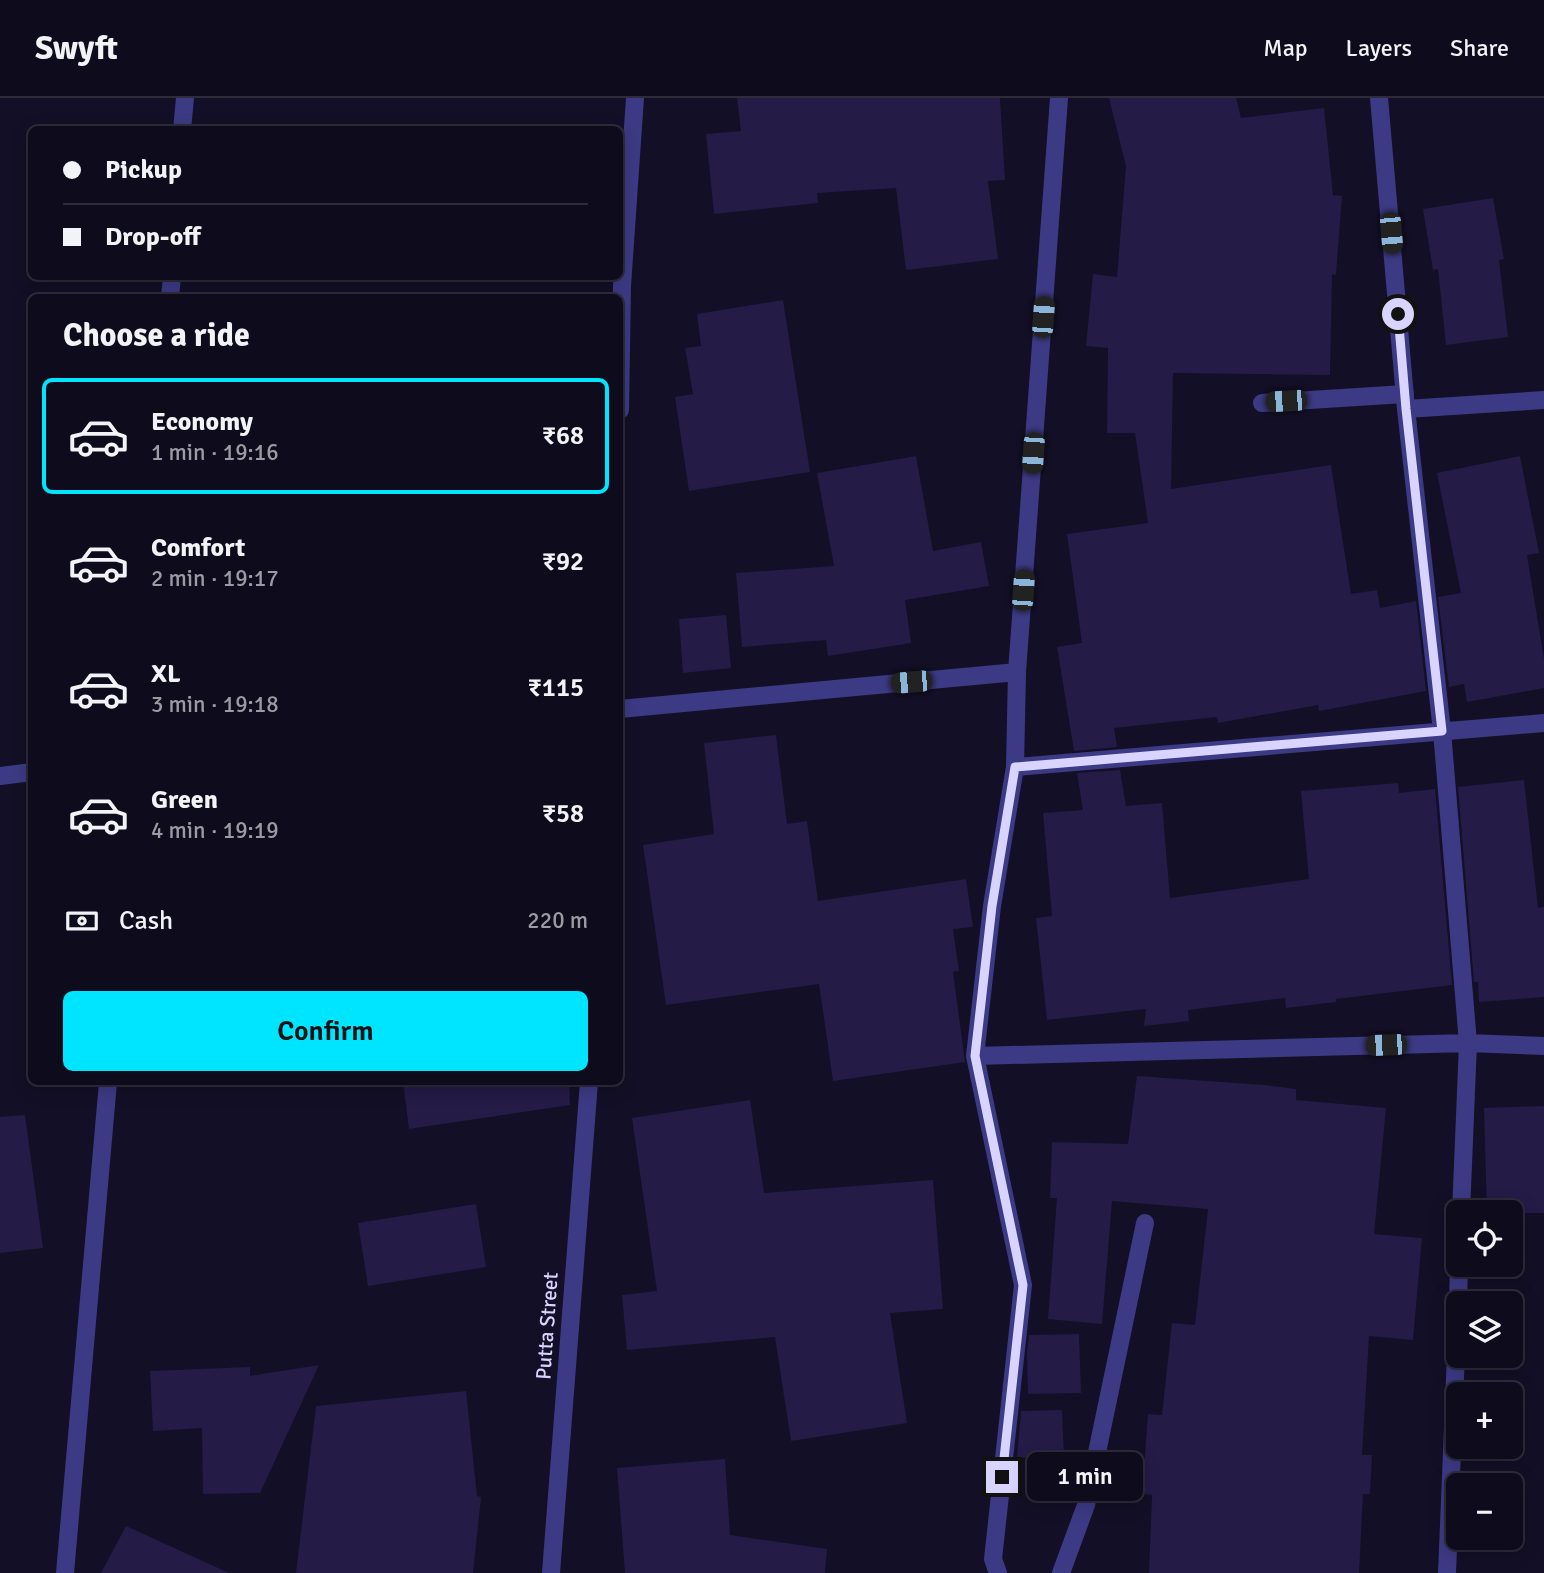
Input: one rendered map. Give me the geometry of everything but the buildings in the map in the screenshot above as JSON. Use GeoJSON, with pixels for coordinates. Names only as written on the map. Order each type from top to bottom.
{"type":"FeatureCollection","features":[{"type":"Feature","properties":{"kind":"street"},"geometry":{"type":"LineString","coordinates":[[182,126],[184,98]]}},
{"type":"Feature","properties":{"kind":"street"},"geometry":{"type":"LineString","coordinates":[[623,272],[635,98]]}},
{"type":"Feature","properties":{"kind":"street"},"geometry":{"type":"LineString","coordinates":[[998,1573],[993,1559],[1023,1285],[975,1056],[992,906],[1015,767],[1017,672],[1059,98]]}},
{"type":"Feature","properties":{"kind":"street"},"geometry":{"type":"LineString","coordinates":[[1379,98],[1405,402],[1442,731],[1468,1043],[1462,1200]]}},
{"type":"Feature","properties":{"kind":"street"},"geometry":{"type":"LineString","coordinates":[[1262,403],[1544,400]]}},
{"type":"Feature","properties":{"kind":"street"},"geometry":{"type":"LineString","coordinates":[[623,709],[1017,672]]}},
{"type":"Feature","properties":{"kind":"street"},"geometry":{"type":"LineString","coordinates":[[1015,767],[1544,723]]}},
{"type":"Feature","properties":{"kind":"street"},"geometry":{"type":"LineString","coordinates":[[0,776],[28,772]]}},
{"type":"Feature","properties":{"kind":"street"},"geometry":{"type":"LineString","coordinates":[[975,1056],[1468,1043],[1544,1046]]}},
{"type":"Feature","properties":{"kind":"street"},"geometry":{"type":"LineString","coordinates":[[65,1573],[108,1085]]}},
{"type":"Feature","properties":{"kind":"street","name":"Putta Street"},"geometry":{"type":"LineString","coordinates":[[551,1573],[589,1085]]}},
{"type":"Feature","properties":{"kind":"street"},"geometry":{"type":"LineString","coordinates":[[1061,1573],[1086,1505],[1144,1223]]}},
{"type":"Feature","properties":{"kind":"street"},"geometry":{"type":"LineString","coordinates":[[1447,1573],[1455,1368]]}},
{"type":"Feature","properties":{"kind":"route"},"geometry":{"type":"LineString","coordinates":[[1002,1477],[1023,1285],[975,1056],[992,906],[1015,767],[1442,731],[1398,314]]}}]}
